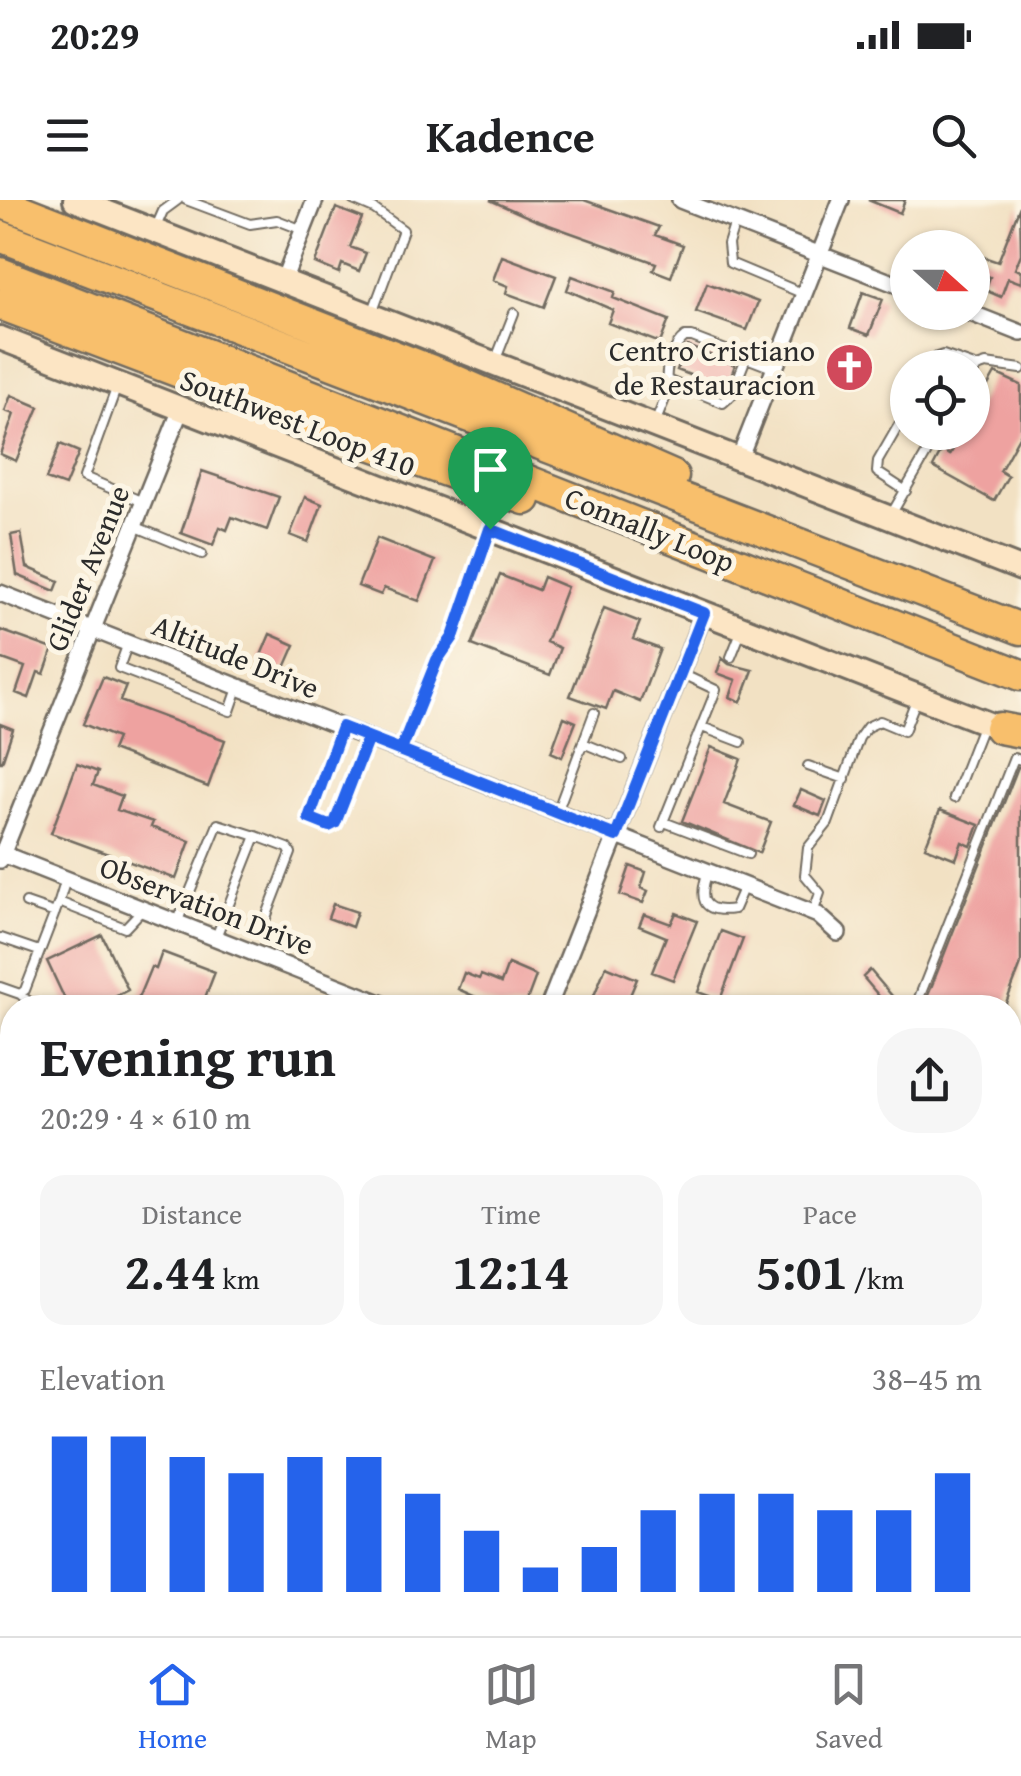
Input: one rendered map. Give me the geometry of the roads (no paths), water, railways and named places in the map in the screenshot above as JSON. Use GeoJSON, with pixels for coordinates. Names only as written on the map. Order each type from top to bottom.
{"type":"FeatureCollection","features":[{"type":"Feature","properties":{"kind":"highway"},"geometry":{"type":"LineString","coordinates":[[0,202],[399,357],[549,420],[688,483],[783,538]]}},
{"type":"Feature","properties":{"kind":"highway","name":"Connally Loop"},"geometry":{"type":"LineString","coordinates":[[0,236],[1021,629]]}},
{"type":"Feature","properties":{"kind":"highway","name":"Connally Loop"},"geometry":{"type":"LineString","coordinates":[[0,273],[1021,674]]}},
{"type":"Feature","properties":{"kind":"highway"},"geometry":{"type":"LineString","coordinates":[[12,308],[455,474],[669,548],[709,553]]}},
{"type":"Feature","properties":{"kind":"main road"},"geometry":{"type":"LineString","coordinates":[[75,200],[1021,569]]}},
{"type":"Feature","properties":{"kind":"main road","name":"Southwest Loop 410"},"geometry":{"type":"LineString","coordinates":[[0,338],[1006,729]]}},
{"type":"Feature","properties":{"kind":"street"},"geometry":{"type":"LineString","coordinates":[[284,281],[315,200]]}},
{"type":"Feature","properties":{"kind":"street"},"geometry":{"type":"LineString","coordinates":[[680,200],[890,282]]}},
{"type":"Feature","properties":{"kind":"street"},"geometry":{"type":"LineString","coordinates":[[740,459],[841,200]]}},
{"type":"Feature","properties":{"kind":"street"},"geometry":{"type":"LineString","coordinates":[[990,321],[1021,334]]}},
{"type":"Feature","properties":{"kind":"street","name":"Glider Avenue"},"geometry":{"type":"LineString","coordinates":[[1,856],[180,409]]}},
{"type":"Feature","properties":{"kind":"street","name":"Altitude Drive"},"geometry":{"type":"LineString","coordinates":[[0,593],[813,912],[838,933]]}},
{"type":"Feature","properties":{"kind":"street"},"geometry":{"type":"LineString","coordinates":[[553,995],[704,613]]}},
{"type":"Feature","properties":{"kind":"street","name":"Observation Drive"},"geometry":{"type":"LineString","coordinates":[[1,856],[360,995]]}},
{"type":"Feature","properties":{"kind":"lane"},"geometry":{"type":"LineString","coordinates":[[154,231],[163,211],[178,200]]}},
{"type":"Feature","properties":{"kind":"lane"},"geometry":{"type":"LineString","coordinates":[[186,200],[250,224],[276,220],[303,230]]}},
{"type":"Feature","properties":{"kind":"lane"},"geometry":{"type":"LineString","coordinates":[[353,200],[374,209],[403,230],[371,315]]}},
{"type":"Feature","properties":{"kind":"lane"},"geometry":{"type":"LineString","coordinates":[[736,222],[728,244],[730,263],[804,294]]}},
{"type":"Feature","properties":{"kind":"lane"},"geometry":{"type":"LineString","coordinates":[[494,364],[514,312]]}},
{"type":"Feature","properties":{"kind":"lane"},"geometry":{"type":"LineString","coordinates":[[746,358],[731,396],[724,403],[671,384],[666,374],[676,347],[685,337],[746,358],[775,369]]}},
{"type":"Feature","properties":{"kind":"lane"},"geometry":{"type":"LineString","coordinates":[[990,365],[1021,369]]}},
{"type":"Feature","properties":{"kind":"lane"},"geometry":{"type":"LineString","coordinates":[[118,384],[84,477],[143,502]]}},
{"type":"Feature","properties":{"kind":"lane"},"geometry":{"type":"LineString","coordinates":[[654,426],[671,384]]}},
{"type":"Feature","properties":{"kind":"lane"},"geometry":{"type":"LineString","coordinates":[[890,440],[878,461],[877,472],[906,491]]}},
{"type":"Feature","properties":{"kind":"lane"},"geometry":{"type":"LineString","coordinates":[[889,517],[930,450]]}},
{"type":"Feature","properties":{"kind":"lane"},"geometry":{"type":"LineString","coordinates":[[134,526],[202,554]]}},
{"type":"Feature","properties":{"kind":"lane"},"geometry":{"type":"LineString","coordinates":[[401,750],[437,660],[453,637],[490,529]]}},
{"type":"Feature","properties":{"kind":"lane"},"geometry":{"type":"LineString","coordinates":[[731,657],[742,628]]}},
{"type":"Feature","properties":{"kind":"lane"},"geometry":{"type":"LineString","coordinates":[[128,643],[118,668],[230,710],[239,686]]}},
{"type":"Feature","properties":{"kind":"lane"},"geometry":{"type":"LineString","coordinates":[[680,673],[716,688],[663,825],[748,854]]}},
{"type":"Feature","properties":{"kind":"lane"},"geometry":{"type":"LineString","coordinates":[[813,912],[820,893],[805,875],[804,862],[813,838],[828,823],[860,738],[868,727],[880,721],[904,731],[918,696]]}},
{"type":"Feature","properties":{"kind":"lane"},"geometry":{"type":"LineString","coordinates":[[557,812],[594,713]]}},
{"type":"Feature","properties":{"kind":"lane"},"geometry":{"type":"LineString","coordinates":[[342,727],[309,818],[329,826],[335,823],[368,738]]}},
{"type":"Feature","properties":{"kind":"lane"},"geometry":{"type":"LineString","coordinates":[[702,727],[741,742]]}},
{"type":"Feature","properties":{"kind":"lane"},"geometry":{"type":"LineString","coordinates":[[954,798],[1006,729]]}},
{"type":"Feature","properties":{"kind":"lane"},"geometry":{"type":"LineString","coordinates":[[583,743],[622,759]]}},
{"type":"Feature","properties":{"kind":"lane"},"geometry":{"type":"LineString","coordinates":[[920,995],[1014,758],[1021,760]]}},
{"type":"Feature","properties":{"kind":"lane"},"geometry":{"type":"LineString","coordinates":[[808,766],[845,778]]}},
{"type":"Feature","properties":{"kind":"lane"},"geometry":{"type":"LineString","coordinates":[[177,923],[218,824],[288,848],[291,853],[262,928]]}},
{"type":"Feature","properties":{"kind":"lane"},"geometry":{"type":"LineString","coordinates":[[216,938],[256,836]]}},
{"type":"Feature","properties":{"kind":"lane"},"geometry":{"type":"LineString","coordinates":[[708,872],[700,894],[702,900],[715,908],[734,909],[744,886]]}},
{"type":"Feature","properties":{"kind":"lane"},"geometry":{"type":"LineString","coordinates":[[0,986],[20,994],[25,990],[66,879]]}},
{"type":"Feature","properties":{"kind":"lane"},"geometry":{"type":"LineString","coordinates":[[60,902],[125,928],[143,910]]}},
{"type":"Feature","properties":{"kind":"lane"},"geometry":{"type":"LineString","coordinates":[[26,903],[55,913]]}},
{"type":"Feature","properties":{"kind":"lane"},"geometry":{"type":"LineString","coordinates":[[1,938],[39,952]]}},
{"type":"Feature","properties":{"kind":"place","name":"Centro Cristiano de Restauracion"},"geometry":{"type":"Point","coordinates":[850,367]}}]}
